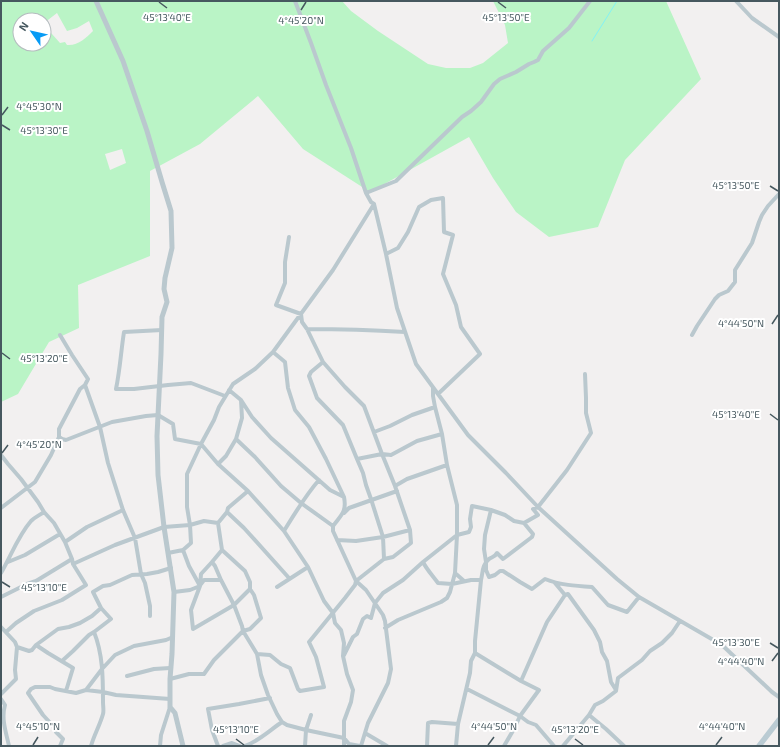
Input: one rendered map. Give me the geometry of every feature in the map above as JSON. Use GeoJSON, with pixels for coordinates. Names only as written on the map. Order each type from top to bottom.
{"type":"FeatureCollection","features":[{"type":"Feature","properties":{"kind":"main road"},"geometry":{"type":"LineString","coordinates":[[760,746],[779,720]]}},
{"type":"Feature","properties":{"kind":"street"},"geometry":{"type":"LineString","coordinates":[[96,1],[123,61],[172,211],[172,248],[164,289],[167,302],[162,318],[157,436],[158,475],[174,592],[173,637],[170,668],[170,707],[161,735],[160,746]]}},
{"type":"Feature","properties":{"kind":"street"},"geometry":{"type":"LineString","coordinates":[[295,1],[351,148],[366,193],[371,202],[374,204],[397,308],[416,364],[468,435],[538,507],[617,579],[639,596],[722,645],[779,697]]}},
{"type":"Feature","properties":{"kind":"street"},"geometry":{"type":"LineString","coordinates":[[366,193],[396,181],[462,117],[481,102],[494,84],[500,79],[538,60],[543,51],[569,28],[590,1]]}},
{"type":"Feature","properties":{"kind":"street"},"geometry":{"type":"LineString","coordinates":[[736,1],[752,18],[779,37]]}},
{"type":"Feature","properties":{"kind":"street"},"geometry":{"type":"LineString","coordinates":[[692,335],[714,299],[728,291],[735,282],[735,270],[752,243],[762,215],[779,194]]}},
{"type":"Feature","properties":{"kind":"street"},"geometry":{"type":"LineString","coordinates":[[386,254],[398,248],[408,232],[419,207],[431,200],[442,198],[444,232],[453,235],[443,274],[456,305],[461,327],[480,354],[438,394]]}},
{"type":"Feature","properties":{"kind":"street"},"geometry":{"type":"LineString","coordinates":[[168,553],[183,550],[191,543],[187,507],[187,474],[225,396],[233,384],[255,369],[273,352],[332,270],[374,204]]}},
{"type":"Feature","properties":{"kind":"street"},"geometry":{"type":"LineString","coordinates":[[289,236],[285,262],[285,283],[276,304],[301,314]]}},
{"type":"Feature","properties":{"kind":"street"},"geometry":{"type":"LineString","coordinates":[[257,654],[270,655],[290,668],[300,691],[324,687],[316,657],[309,642],[345,598],[355,585],[356,581],[384,559],[393,558],[410,543],[410,530],[364,406],[340,382],[324,362],[316,350],[307,329],[302,322],[301,314]]}},
{"type":"Feature","properties":{"kind":"street"},"geometry":{"type":"LineString","coordinates":[[307,329],[405,332]]}},
{"type":"Feature","properties":{"kind":"street"},"geometry":{"type":"LineString","coordinates":[[162,330],[124,332],[120,356],[120,372],[116,389],[134,389],[191,383],[225,396]]}},
{"type":"Feature","properties":{"kind":"street"},"geometry":{"type":"LineString","coordinates":[[60,335],[88,379],[86,385],[100,427],[108,463],[123,510],[134,538],[141,574],[145,583],[150,606],[150,616]]}},
{"type":"Feature","properties":{"kind":"street"},"geometry":{"type":"LineString","coordinates":[[273,352],[285,362],[288,388],[294,410],[309,427],[344,498],[345,506],[342,514]]}},
{"type":"Feature","properties":{"kind":"street"},"geometry":{"type":"LineString","coordinates":[[324,362],[311,372],[309,376],[317,398],[343,425],[363,473],[383,537],[384,559]]}},
{"type":"Feature","properties":{"kind":"street"},"geometry":{"type":"LineString","coordinates":[[524,523],[538,515],[533,509],[538,507],[567,470],[591,433],[586,413],[585,374]]}},
{"type":"Feature","properties":{"kind":"street"},"geometry":{"type":"LineString","coordinates":[[1,508],[35,482],[51,455],[59,437],[59,429],[80,389],[86,385]]}},
{"type":"Feature","properties":{"kind":"street"},"geometry":{"type":"LineString","coordinates":[[385,628],[398,620],[447,598],[455,573],[456,505],[435,407],[433,388]]}},
{"type":"Feature","properties":{"kind":"street"},"geometry":{"type":"LineString","coordinates":[[229,390],[241,400],[252,417],[271,438],[330,490],[344,498]]}},
{"type":"Feature","properties":{"kind":"street"},"geometry":{"type":"LineString","coordinates":[[218,464],[226,456],[236,439],[242,418],[241,400]]}},
{"type":"Feature","properties":{"kind":"street"},"geometry":{"type":"LineString","coordinates":[[374,432],[412,415],[435,407]]}},
{"type":"Feature","properties":{"kind":"street"},"geometry":{"type":"LineString","coordinates":[[59,437],[66,440],[112,422],[158,415],[173,424],[175,439],[201,444],[218,464],[248,491],[284,531],[308,567],[324,601],[333,613],[336,623],[341,630],[344,643],[343,656],[347,674],[353,690],[351,702],[344,721],[344,746]]}},
{"type":"Feature","properties":{"kind":"street"},"geometry":{"type":"LineString","coordinates":[[356,459],[382,454],[391,455],[417,441],[442,434]]}},
{"type":"Feature","properties":{"kind":"street"},"geometry":{"type":"LineString","coordinates":[[236,439],[255,457],[281,486],[301,503],[333,526]]}},
{"type":"Feature","properties":{"kind":"street"},"geometry":{"type":"LineString","coordinates":[[1,455],[54,523],[86,585],[62,600],[34,611],[6,632]]}},
{"type":"Feature","properties":{"kind":"street"},"geometry":{"type":"LineString","coordinates":[[212,562],[216,566],[221,580],[234,605],[243,631],[257,654],[261,675],[277,714],[282,722],[287,725],[306,730],[344,738],[349,744],[360,746],[368,723],[390,676],[384,615],[366,590],[356,581],[333,531],[333,526],[342,514],[349,508],[396,489],[407,479],[447,465]]}},
{"type":"Feature","properties":{"kind":"street"},"geometry":{"type":"LineString","coordinates":[[284,531],[301,503],[319,480]]}},
{"type":"Feature","properties":{"kind":"street"},"geometry":{"type":"LineString","coordinates":[[170,679],[188,674],[204,674],[214,660],[243,631],[250,628],[261,618],[245,571],[222,550],[218,523],[227,512],[228,508],[248,491]]}},
{"type":"Feature","properties":{"kind":"street"},"geometry":{"type":"LineString","coordinates":[[343,656],[353,638],[357,634],[363,619],[367,616],[371,618],[375,603],[383,593],[404,580],[456,535],[469,532],[472,506],[491,510],[505,515],[514,521],[524,523],[533,534],[532,537],[503,558],[497,553],[483,565],[475,653],[471,661],[470,673],[458,724],[456,746]]}},
{"type":"Feature","properties":{"kind":"street"},"geometry":{"type":"LineString","coordinates":[[65,542],[87,527],[123,510]]}},
{"type":"Feature","properties":{"kind":"street"},"geometry":{"type":"LineString","coordinates":[[491,510],[485,535],[484,549],[486,570],[489,577],[503,571],[532,589],[545,579],[554,583],[568,586],[592,587],[608,605],[627,612],[639,596]]}},
{"type":"Feature","properties":{"kind":"street"},"geometry":{"type":"LineString","coordinates":[[1,573],[23,532],[32,520],[44,512]]}},
{"type":"Feature","properties":{"kind":"street"},"geometry":{"type":"LineString","coordinates":[[227,512],[244,528],[289,578]]}},
{"type":"Feature","properties":{"kind":"street"},"geometry":{"type":"LineString","coordinates":[[1,596],[36,581],[73,562],[164,527],[190,525],[204,521],[218,523]]}},
{"type":"Feature","properties":{"kind":"street"},"geometry":{"type":"LineString","coordinates":[[337,540],[356,541],[383,537],[410,530]]}},
{"type":"Feature","properties":{"kind":"street"},"geometry":{"type":"LineString","coordinates":[[8,562],[25,555],[60,534]]}},
{"type":"Feature","properties":{"kind":"street"},"geometry":{"type":"LineString","coordinates":[[183,550],[189,566],[200,586]]}},
{"type":"Feature","properties":{"kind":"street"},"geometry":{"type":"LineString","coordinates":[[200,586],[201,574],[222,550]]}},
{"type":"Feature","properties":{"kind":"street"},"geometry":{"type":"LineString","coordinates":[[423,562],[438,584],[452,584],[471,580],[481,580]]}},
{"type":"Feature","properties":{"kind":"street"},"geometry":{"type":"LineString","coordinates":[[277,587],[308,567]]}},
{"type":"Feature","properties":{"kind":"street"},"geometry":{"type":"LineString","coordinates":[[62,661],[89,634],[111,619],[101,608],[92,592],[132,574],[147,574],[171,568]]}},
{"type":"Feature","properties":{"kind":"street"},"geometry":{"type":"LineString","coordinates":[[455,573],[464,581]]}},
{"type":"Feature","properties":{"kind":"street"},"geometry":{"type":"LineString","coordinates":[[221,580],[204,580],[200,586],[191,610],[193,629],[234,605],[250,588]]}},
{"type":"Feature","properties":{"kind":"street"},"geometry":{"type":"LineString","coordinates":[[554,583],[565,595],[568,594],[594,630],[607,661],[611,682],[616,691]]}},
{"type":"Feature","properties":{"kind":"street"},"geometry":{"type":"LineString","coordinates":[[174,592],[190,590],[200,586]]}},
{"type":"Feature","properties":{"kind":"street"},"geometry":{"type":"LineString","coordinates":[[521,681],[547,622],[565,595]]}},
{"type":"Feature","properties":{"kind":"street"},"geometry":{"type":"LineString","coordinates":[[17,647],[29,651],[32,650],[36,644],[58,629],[69,627],[84,621],[101,608]]}},
{"type":"Feature","properties":{"kind":"street"},"geometry":{"type":"LineString","coordinates":[[563,746],[595,706],[616,691],[618,678],[630,670],[662,643],[672,633],[680,621]]}},
{"type":"Feature","properties":{"kind":"street"},"geometry":{"type":"LineString","coordinates":[[1,627],[15,642],[17,647],[15,670],[16,679],[1,694]]}},
{"type":"Feature","properties":{"kind":"street"},"geometry":{"type":"LineString","coordinates":[[91,746],[104,713],[102,669],[97,640],[94,632]]}},
{"type":"Feature","properties":{"kind":"street"},"geometry":{"type":"LineString","coordinates":[[86,690],[115,655],[134,646],[166,640],[173,637]]}},
{"type":"Feature","properties":{"kind":"street"},"geometry":{"type":"LineString","coordinates":[[36,644],[73,668],[66,691]]}},
{"type":"Feature","properties":{"kind":"street"},"geometry":{"type":"LineString","coordinates":[[475,653],[521,681],[539,690],[520,716],[504,746]]}},
{"type":"Feature","properties":{"kind":"street"},"geometry":{"type":"LineString","coordinates":[[127,676],[154,669],[170,668]]}},
{"type":"Feature","properties":{"kind":"street"},"geometry":{"type":"LineString","coordinates":[[60,746],[63,739],[36,707],[28,693],[31,688],[50,687],[76,693],[86,690],[116,695],[170,699]]}},
{"type":"Feature","properties":{"kind":"street"},"geometry":{"type":"LineString","coordinates":[[466,690],[469,690],[536,725],[554,746]]}},
{"type":"Feature","properties":{"kind":"street"},"geometry":{"type":"LineString","coordinates":[[218,746],[212,730],[208,709],[270,698]]}},
{"type":"Feature","properties":{"kind":"street"},"geometry":{"type":"LineString","coordinates":[[1,699],[5,705],[2,712],[9,746]]}},
{"type":"Feature","properties":{"kind":"street"},"geometry":{"type":"LineString","coordinates":[[170,707],[176,713],[183,746]]}},
{"type":"Feature","properties":{"kind":"street"},"geometry":{"type":"LineString","coordinates":[[305,746],[306,730],[310,715]]}},
{"type":"Feature","properties":{"kind":"street"},"geometry":{"type":"LineString","coordinates":[[589,715],[624,746]]}},
{"type":"Feature","properties":{"kind":"street"},"geometry":{"type":"LineString","coordinates":[[245,746],[253,743],[282,722]]}},
{"type":"Feature","properties":{"kind":"street"},"geometry":{"type":"LineString","coordinates":[[427,746],[428,723],[458,724]]}},
{"type":"Feature","properties":{"kind":"street"},"geometry":{"type":"LineString","coordinates":[[365,733],[387,746]]}},
{"type":"Feature","properties":{"kind":"street"},"geometry":{"type":"LineString","coordinates":[[223,746],[232,743],[240,746]]}},
{"type":"Feature","properties":{"kind":"green space"},"geometry":{"type":"Polygon","coordinates":[[[1,1],[342,1],[351,11],[378,31],[428,64],[446,68],[470,68],[483,63],[508,43],[505,25],[493,1],[666,1],[701,79],[625,160],[598,227],[549,237],[516,212],[493,178],[469,137],[370,192],[303,149],[258,96],[200,144],[150,171],[150,256],[78,285],[79,328],[49,342],[18,394],[1,402],[1,1]],[[122,149],[105,154],[110,170],[126,163],[122,149]]]}},
{"type":"Feature","properties":{"kind":"waterway"},"geometry":{"type":"LineString","coordinates":[[592,41],[617,1]]}}]}
